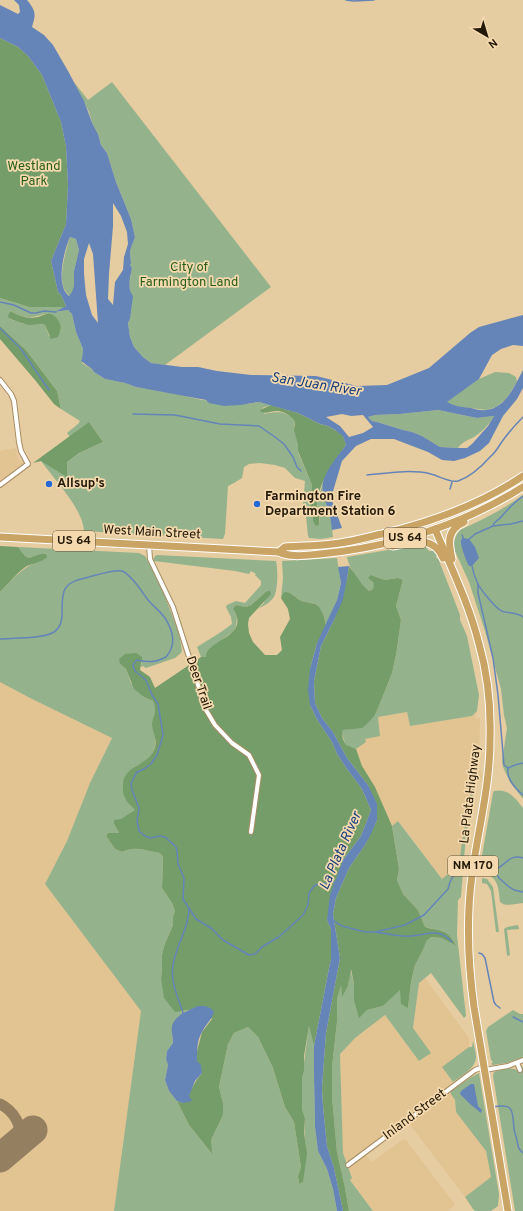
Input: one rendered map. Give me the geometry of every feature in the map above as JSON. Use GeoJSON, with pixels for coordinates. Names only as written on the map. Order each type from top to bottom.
{"type":"FeatureCollection","features":[{"type":"Feature","properties":{"kind":"highway","name":"West Main Street"},"geometry":{"type":"LineString","coordinates":[[279,552],[285,547],[340,543],[397,530],[435,519],[482,500],[523,476]]}},
{"type":"Feature","properties":{"kind":"highway","name":"West Main Street"},"geometry":{"type":"LineString","coordinates":[[0,537],[279,552],[285,555],[309,555],[342,552],[391,542],[435,529],[502,500],[523,487]]}},
{"type":"Feature","properties":{"kind":"highway"},"geometry":{"type":"LineString","coordinates":[[397,530],[407,531],[422,526],[435,529],[447,518],[495,496],[500,490]]}},
{"type":"Feature","properties":{"kind":"highway"},"geometry":{"type":"LineString","coordinates":[[354,550],[356,552],[360,552],[416,542],[427,542],[435,546],[441,552],[453,582],[460,587],[461,579],[450,551],[449,541],[451,533],[457,526],[495,506],[502,500]]}},
{"type":"Feature","properties":{"kind":"highway","name":"La Plata Highway"},"geometry":{"type":"LineString","coordinates":[[435,529],[471,616],[480,646],[486,676],[490,718],[488,775],[472,873],[468,924],[468,947],[471,979],[508,1211]]}},
{"type":"Feature","properties":{"kind":"street"},"geometry":{"type":"LineString","coordinates":[[0,380],[11,394],[14,401],[19,442],[28,464],[0,485]]}},
{"type":"Feature","properties":{"kind":"street","name":"Deer Trail"},"geometry":{"type":"LineString","coordinates":[[149,545],[150,559],[173,607],[206,710],[215,725],[232,743],[249,755],[259,776],[251,832]]}},
{"type":"Feature","properties":{"kind":"street","name":"Inland Street"},"geometry":{"type":"LineString","coordinates":[[348,1165],[475,1070],[508,1066],[523,1060]]}},
{"type":"Feature","properties":{"kind":"street"},"geometry":{"type":"LineString","coordinates":[[517,1063],[520,1070]]}},
{"type":"Feature","properties":{"kind":"shaded area"},"geometry":{"type":"Polygon","coordinates":[[[16,448],[20,461],[24,459],[25,463],[0,482],[0,451],[16,448]]]}},
{"type":"Feature","properties":{"kind":"shaded area"},"geometry":{"type":"Polygon","coordinates":[[[0,682],[112,738],[90,783],[67,841],[45,884],[141,1011],[114,1211],[0,1211],[0,682]]]}},
{"type":"Feature","properties":{"kind":"shaded area"},"geometry":{"type":"Polygon","coordinates":[[[477,711],[475,718],[480,718],[478,769],[482,774],[481,782],[476,779],[474,787],[472,787],[459,864],[442,879],[399,821],[392,826],[375,787],[362,766],[356,749],[366,742],[364,739],[378,717],[407,712],[410,726],[472,716],[477,711]]]}},
{"type":"Feature","properties":{"kind":"shaded area"},"geometry":{"type":"Polygon","coordinates":[[[425,978],[469,1038],[469,1047],[442,1067],[453,1082],[347,1162],[343,1153],[340,1054],[355,1038],[385,1015],[419,1061],[430,1053],[413,1028],[419,983],[425,978]]]}},
{"type":"Feature","properties":{"kind":"shaded area"},"geometry":{"type":"Polygon","coordinates":[[[451,1091],[455,1100],[456,1112],[486,1151],[491,1177],[465,1197],[409,1123],[451,1091]]]}},
{"type":"Feature","properties":{"kind":"shaded area"},"geometry":{"type":"Polygon","coordinates":[[[402,1140],[406,1140],[455,1205],[447,1211],[373,1211],[350,1179],[352,1177],[349,1168],[367,1154],[367,1157],[372,1162],[402,1140]]]}},
{"type":"Feature","properties":{"kind":"green space","name":"Westland Park"},"geometry":{"type":"Polygon","coordinates":[[[0,38],[18,47],[28,56],[42,75],[61,122],[66,147],[68,185],[66,224],[51,261],[58,292],[61,295],[66,306],[65,307],[29,307],[0,298],[0,38]]]}},
{"type":"Feature","properties":{"kind":"green space","name":"City of Farmington Land"},"geometry":{"type":"Polygon","coordinates":[[[74,82],[88,100],[112,82],[271,287],[165,365],[151,363],[143,357],[134,347],[130,337],[128,323],[130,319],[131,294],[129,284],[132,268],[130,265],[130,251],[135,237],[131,219],[116,182],[107,153],[101,145],[89,112],[74,82]]]}},
{"type":"Feature","properties":{"kind":"green space"},"geometry":{"type":"Polygon","coordinates":[[[70,237],[76,239],[79,250],[74,271],[73,292],[70,296],[65,291],[63,284],[62,268],[70,237]]]}},
{"type":"Feature","properties":{"kind":"green space"},"geometry":{"type":"Polygon","coordinates":[[[0,298],[29,307],[65,307],[56,312],[68,310],[72,314],[76,332],[83,349],[82,363],[105,379],[136,387],[202,400],[248,404],[259,402],[271,405],[262,408],[265,414],[278,412],[290,416],[295,422],[294,426],[298,452],[312,485],[310,507],[313,514],[313,521],[319,524],[320,520],[317,503],[323,482],[324,494],[331,517],[333,537],[321,539],[309,538],[308,536],[306,516],[302,516],[305,481],[295,478],[285,468],[260,463],[249,464],[244,467],[242,478],[228,486],[225,534],[223,539],[84,531],[79,513],[41,461],[67,462],[79,453],[103,442],[89,422],[70,437],[67,433],[80,421],[61,409],[57,391],[26,350],[0,326],[0,298]],[[11,311],[9,313],[10,319],[24,324],[45,325],[49,336],[61,330],[57,319],[44,314],[35,317],[27,317],[11,311]]]}},
{"type":"Feature","properties":{"kind":"green space"},"geometry":{"type":"Polygon","coordinates":[[[11,311],[20,316],[34,318],[47,314],[54,316],[61,326],[58,337],[51,339],[45,325],[29,325],[8,317],[11,311]]]}},
{"type":"Feature","properties":{"kind":"green space"},"geometry":{"type":"Polygon","coordinates":[[[0,326],[26,350],[57,391],[61,409],[54,404],[0,339],[0,326]]]}},
{"type":"Feature","properties":{"kind":"green space"},"geometry":{"type":"Polygon","coordinates":[[[495,372],[509,373],[516,377],[517,382],[506,399],[496,407],[486,410],[454,406],[446,402],[479,379],[495,372]]]}},
{"type":"Feature","properties":{"kind":"green space"},"geometry":{"type":"Polygon","coordinates":[[[271,405],[298,413],[320,424],[328,426],[343,435],[346,445],[328,471],[319,492],[317,503],[319,524],[317,526],[313,521],[313,514],[310,507],[312,485],[298,451],[294,430],[295,422],[290,416],[282,412],[261,412],[260,410],[271,405]]]}},
{"type":"Feature","properties":{"kind":"green space"},"geometry":{"type":"Polygon","coordinates":[[[438,410],[477,418],[494,416],[482,431],[458,448],[440,447],[422,436],[372,421],[368,417],[375,415],[438,410]]]}},
{"type":"Feature","properties":{"kind":"green space"},"geometry":{"type":"Polygon","coordinates":[[[89,422],[103,442],[79,453],[67,462],[67,477],[41,461],[33,463],[89,422]]]}},
{"type":"Feature","properties":{"kind":"green space"},"geometry":{"type":"Polygon","coordinates":[[[523,495],[523,799],[510,782],[503,767],[502,761],[507,728],[501,689],[485,631],[469,582],[454,546],[455,539],[460,530],[493,514],[523,495]]]}},
{"type":"Feature","properties":{"kind":"green space"},"geometry":{"type":"Polygon","coordinates":[[[417,545],[426,547],[429,551],[434,551],[437,554],[436,558],[438,558],[460,615],[460,620],[467,636],[479,695],[477,711],[472,716],[410,726],[407,712],[378,717],[380,736],[365,739],[366,742],[356,749],[346,746],[342,734],[343,730],[350,729],[375,715],[392,673],[401,620],[396,606],[403,580],[398,578],[385,580],[371,575],[375,583],[373,589],[369,591],[355,576],[347,557],[417,545]]]}},
{"type":"Feature","properties":{"kind":"green space"},"geometry":{"type":"Polygon","coordinates":[[[0,546],[18,547],[25,556],[29,558],[41,554],[46,554],[47,557],[42,561],[24,568],[0,592],[0,546]]]}},
{"type":"Feature","properties":{"kind":"green space"},"geometry":{"type":"Polygon","coordinates":[[[18,547],[139,553],[145,556],[161,586],[179,633],[182,650],[181,653],[175,658],[146,668],[143,666],[140,667],[142,663],[120,664],[126,669],[131,683],[144,697],[153,701],[156,708],[152,726],[155,736],[155,746],[152,754],[144,762],[134,767],[123,783],[124,797],[136,810],[114,824],[119,833],[108,833],[106,836],[115,849],[122,852],[132,849],[141,849],[160,853],[163,857],[162,888],[172,903],[175,911],[173,925],[164,946],[162,955],[161,978],[181,1012],[189,1010],[179,1017],[174,1023],[172,1031],[173,1043],[167,1051],[166,1059],[168,1065],[165,1080],[169,1091],[177,1101],[189,1125],[211,1153],[211,1140],[223,1115],[223,1103],[219,1087],[228,1044],[234,1033],[248,1027],[258,1037],[273,1068],[285,1107],[294,1122],[301,1167],[298,1176],[299,1184],[303,1182],[305,1118],[302,1109],[302,1078],[309,1025],[314,1046],[315,1127],[318,1151],[327,1169],[333,1189],[337,1211],[114,1211],[141,1011],[45,884],[67,841],[90,783],[112,738],[0,682],[0,592],[25,568],[45,559],[34,557],[29,558],[25,556],[18,547]]]}},
{"type":"Feature","properties":{"kind":"green space"},"geometry":{"type":"Polygon","coordinates":[[[155,556],[276,561],[277,579],[274,597],[271,601],[258,609],[264,603],[267,591],[251,605],[246,607],[236,605],[233,608],[237,617],[236,627],[233,632],[210,648],[206,657],[201,657],[197,647],[232,624],[231,617],[226,607],[227,605],[236,601],[245,603],[261,585],[261,581],[255,575],[256,574],[251,571],[249,574],[154,561],[155,556]]]}},
{"type":"Feature","properties":{"kind":"green space"},"geometry":{"type":"Polygon","coordinates":[[[337,558],[341,583],[337,600],[326,626],[324,616],[315,604],[301,601],[290,593],[283,593],[281,598],[283,578],[282,561],[337,558]]]}},
{"type":"Feature","properties":{"kind":"green space"},"geometry":{"type":"Polygon","coordinates":[[[349,566],[369,591],[373,589],[374,583],[368,578],[371,575],[385,580],[398,578],[403,580],[396,606],[401,620],[392,673],[375,715],[362,728],[343,730],[343,738],[346,745],[356,749],[362,766],[375,787],[392,826],[399,869],[397,880],[403,894],[418,910],[425,927],[444,932],[450,936],[456,945],[441,938],[431,937],[426,941],[415,965],[411,982],[408,1008],[401,1004],[400,990],[383,1006],[367,1010],[359,1018],[354,1000],[354,984],[351,969],[348,986],[342,997],[341,985],[337,999],[337,1022],[332,1067],[332,1097],[337,1152],[349,1211],[343,1211],[334,1168],[327,1146],[322,1088],[326,1033],[340,958],[333,914],[336,898],[349,868],[365,845],[377,820],[368,785],[347,758],[333,732],[322,718],[315,703],[314,681],[321,646],[334,620],[347,579],[349,566]]]}},
{"type":"Feature","properties":{"kind":"green space"},"geometry":{"type":"Polygon","coordinates":[[[267,591],[270,591],[271,594],[249,618],[248,624],[249,633],[253,642],[265,655],[277,655],[282,650],[280,637],[290,619],[288,609],[281,598],[283,593],[290,593],[301,601],[315,604],[319,607],[324,616],[326,626],[317,643],[310,669],[310,705],[318,721],[332,742],[337,754],[362,789],[371,810],[361,836],[343,860],[327,920],[331,929],[331,958],[314,1046],[309,1026],[304,1056],[302,1109],[305,1118],[304,1134],[307,1154],[303,1182],[299,1184],[298,1176],[301,1167],[294,1122],[285,1107],[273,1068],[258,1037],[248,1027],[234,1033],[228,1044],[219,1087],[223,1103],[223,1115],[211,1140],[212,1154],[189,1125],[177,1101],[183,1103],[196,1080],[202,1073],[197,1061],[197,1051],[202,1032],[212,1019],[199,1006],[189,1010],[175,1012],[164,998],[161,978],[162,955],[164,946],[173,925],[175,911],[172,903],[162,888],[163,857],[160,853],[141,849],[132,849],[122,852],[115,849],[106,836],[108,833],[119,833],[114,824],[114,820],[121,819],[135,810],[124,796],[123,790],[126,774],[147,759],[152,754],[155,747],[155,738],[152,726],[155,712],[153,701],[144,697],[134,689],[126,669],[120,664],[119,659],[125,654],[136,653],[142,657],[140,670],[150,677],[155,688],[201,657],[206,657],[208,651],[212,647],[234,630],[237,624],[237,617],[233,608],[236,605],[246,607],[251,605],[267,591]]]}},
{"type":"Feature","properties":{"kind":"green space"},"geometry":{"type":"Polygon","coordinates":[[[472,787],[474,787],[467,830],[464,829],[472,787]]]}},
{"type":"Feature","properties":{"kind":"green space"},"geometry":{"type":"Polygon","coordinates":[[[499,790],[507,792],[514,797],[523,808],[523,903],[507,905],[502,904],[500,902],[495,880],[480,867],[494,791],[499,790]]]}},
{"type":"Feature","properties":{"kind":"green space"},"geometry":{"type":"Polygon","coordinates":[[[398,821],[442,879],[459,864],[463,835],[466,834],[461,897],[458,900],[457,935],[466,1016],[464,1018],[431,973],[419,983],[413,1028],[431,1053],[419,1061],[385,1015],[355,1038],[340,1054],[343,1153],[352,1178],[350,1180],[373,1211],[349,1211],[337,1152],[332,1097],[332,1067],[337,1022],[337,999],[341,983],[342,996],[348,986],[350,968],[354,984],[354,1000],[367,1010],[383,1006],[400,989],[408,1008],[411,982],[415,965],[423,950],[425,941],[431,937],[441,938],[456,944],[443,931],[425,927],[418,910],[403,894],[397,880],[399,869],[392,826],[398,821]]]}},
{"type":"Feature","properties":{"kind":"green space"},"geometry":{"type":"Polygon","coordinates":[[[482,878],[487,879],[493,887],[499,932],[496,932],[491,891],[487,884],[482,883],[482,878]]]}},
{"type":"Feature","properties":{"kind":"green space"},"geometry":{"type":"Polygon","coordinates":[[[518,925],[519,929],[507,930],[510,955],[507,956],[504,929],[518,925]]]}},
{"type":"Feature","properties":{"kind":"green space"},"geometry":{"type":"Polygon","coordinates":[[[513,1010],[523,1014],[523,1057],[507,1063],[493,1065],[491,1064],[493,1062],[491,1060],[486,1031],[488,1027],[513,1010]]]}},
{"type":"Feature","properties":{"kind":"green space"},"geometry":{"type":"Polygon","coordinates":[[[473,1041],[476,1057],[474,1065],[453,1082],[442,1067],[469,1047],[472,1047],[473,1041]]]}},
{"type":"Feature","properties":{"kind":"green space"},"geometry":{"type":"Polygon","coordinates":[[[523,1065],[523,1211],[515,1211],[493,1076],[494,1072],[505,1069],[513,1069],[518,1071],[522,1069],[523,1065]]]}},
{"type":"Feature","properties":{"kind":"green space"},"geometry":{"type":"Polygon","coordinates":[[[479,1073],[499,1194],[498,1206],[491,1211],[475,1211],[465,1197],[491,1177],[486,1151],[456,1112],[455,1100],[451,1094],[451,1091],[479,1073]]]}},
{"type":"Feature","properties":{"kind":"water","name":"San Juan River"},"geometry":{"type":"Polygon","coordinates":[[[14,0],[27,0],[30,4],[34,10],[32,27],[44,35],[53,45],[84,101],[101,145],[107,153],[116,182],[131,219],[135,237],[130,251],[130,265],[132,268],[130,290],[133,296],[130,319],[128,323],[130,337],[134,347],[143,357],[151,363],[182,367],[198,367],[251,375],[316,376],[357,386],[387,385],[429,368],[479,327],[523,315],[523,346],[513,345],[501,349],[492,355],[479,379],[447,402],[458,406],[480,410],[493,408],[499,405],[509,395],[523,370],[523,388],[517,399],[503,416],[489,443],[480,451],[454,461],[442,460],[428,452],[394,439],[371,439],[356,446],[342,461],[331,498],[342,528],[332,530],[330,514],[323,493],[323,482],[330,467],[346,445],[343,436],[335,430],[298,413],[259,402],[224,406],[209,403],[206,400],[136,387],[105,379],[81,361],[83,349],[76,332],[72,314],[68,310],[55,312],[66,306],[58,292],[51,261],[66,224],[68,185],[66,147],[61,122],[42,75],[28,56],[18,47],[0,38],[0,5],[18,14],[20,12],[19,5],[14,0]],[[113,203],[108,299],[113,305],[115,282],[123,270],[124,257],[128,244],[127,232],[121,216],[113,203]],[[70,237],[63,259],[62,284],[69,296],[74,286],[74,271],[79,250],[76,239],[70,237]],[[89,243],[84,259],[86,295],[92,315],[98,323],[93,254],[89,243]],[[438,410],[375,415],[368,417],[372,421],[422,436],[440,447],[458,448],[467,448],[472,444],[488,426],[494,416],[477,418],[438,410]],[[342,414],[326,417],[340,426],[349,437],[363,433],[373,427],[363,415],[351,416],[342,414]]]}},
{"type":"Feature","properties":{"kind":"water"},"geometry":{"type":"Polygon","coordinates":[[[463,538],[469,539],[475,547],[479,558],[472,566],[469,566],[466,561],[461,542],[463,538]]]}},
{"type":"Feature","properties":{"kind":"water"},"geometry":{"type":"Polygon","coordinates":[[[349,566],[343,599],[321,646],[314,681],[315,703],[322,718],[333,732],[347,758],[368,785],[377,804],[377,820],[365,845],[349,868],[336,898],[333,914],[340,958],[326,1033],[322,1088],[327,1146],[334,1168],[343,1211],[337,1211],[333,1189],[327,1169],[318,1151],[315,1127],[314,1046],[331,958],[331,929],[327,920],[330,895],[343,860],[361,836],[371,810],[362,789],[337,754],[332,742],[318,721],[310,705],[308,689],[310,669],[317,643],[337,600],[341,583],[338,567],[349,566]]]}},
{"type":"Feature","properties":{"kind":"water"},"geometry":{"type":"Polygon","coordinates":[[[198,1006],[207,1007],[214,1012],[200,1035],[198,1042],[197,1061],[201,1065],[202,1073],[195,1081],[189,1096],[192,1101],[183,1103],[177,1101],[169,1091],[165,1080],[168,1065],[166,1059],[167,1051],[173,1043],[172,1026],[176,1019],[183,1013],[198,1006]]]}},
{"type":"Feature","properties":{"kind":"water"},"geometry":{"type":"Polygon","coordinates":[[[471,1084],[474,1084],[478,1106],[482,1110],[481,1113],[460,1094],[461,1091],[471,1084]]]}},
{"type":"Feature","properties":{"kind":"waterway"},"geometry":{"type":"LineString","coordinates":[[346,0],[374,0]]}},
{"type":"Feature","properties":{"kind":"waterway"},"geometry":{"type":"LineString","coordinates":[[0,302],[14,305],[31,313],[44,311],[56,312]]}},
{"type":"Feature","properties":{"kind":"waterway"},"geometry":{"type":"LineString","coordinates":[[0,328],[21,349],[49,390]]}},
{"type":"Feature","properties":{"kind":"waterway"},"geometry":{"type":"LineString","coordinates":[[133,414],[175,415],[220,424],[259,426],[284,444],[293,457],[297,467],[301,471]]}},
{"type":"Feature","properties":{"kind":"waterway"},"geometry":{"type":"LineString","coordinates":[[367,475],[415,472],[431,474],[444,479],[458,481],[471,474],[483,464],[495,452],[509,432],[523,417]]}},
{"type":"Feature","properties":{"kind":"waterway"},"geometry":{"type":"LineString","coordinates":[[450,489],[452,482]]}},
{"type":"Feature","properties":{"kind":"waterway"},"geometry":{"type":"LineString","coordinates":[[493,525],[523,496]]}},
{"type":"Feature","properties":{"kind":"waterway"},"geometry":{"type":"LineString","coordinates":[[468,540],[475,534],[493,526],[523,521]]}},
{"type":"Feature","properties":{"kind":"waterway"},"geometry":{"type":"LineString","coordinates":[[462,535],[464,540]]}},
{"type":"Feature","properties":{"kind":"waterway"},"geometry":{"type":"LineString","coordinates":[[472,566],[478,584],[494,605],[502,611],[523,617]]}},
{"type":"Feature","properties":{"kind":"waterway","name":"La Plata River"},"geometry":{"type":"LineString","coordinates":[[0,639],[36,637],[54,632],[61,623],[62,600],[67,586],[72,582],[110,571],[122,571],[126,573],[165,618],[173,638],[172,647],[166,657],[152,662],[137,660],[133,666],[135,671],[146,680],[152,695],[158,704],[163,735],[157,755],[151,764],[137,772],[131,784],[139,808],[137,821],[139,831],[150,838],[160,836],[165,837],[176,847],[178,864],[184,878],[183,899],[196,919],[211,928],[223,940],[249,955],[255,954],[262,947],[280,936],[303,915],[308,905],[309,893],[314,886],[337,882]]}},
{"type":"Feature","properties":{"kind":"waterway"},"geometry":{"type":"LineString","coordinates":[[478,584],[478,593],[493,658],[504,765],[508,768],[523,763]]}},
{"type":"Feature","properties":{"kind":"waterway"},"geometry":{"type":"LineString","coordinates":[[508,768],[510,779],[523,795]]}},
{"type":"Feature","properties":{"kind":"waterway"},"geometry":{"type":"LineString","coordinates":[[494,870],[514,857],[523,858]]}},
{"type":"Feature","properties":{"kind":"waterway"},"geometry":{"type":"LineString","coordinates":[[486,863],[508,886],[514,890],[523,892]]}},
{"type":"Feature","properties":{"kind":"waterway"},"geometry":{"type":"LineString","coordinates":[[334,921],[342,926],[365,932],[375,932],[405,925],[424,915],[448,889],[455,873]]}},
{"type":"Feature","properties":{"kind":"waterway"},"geometry":{"type":"LineString","coordinates":[[183,1013],[175,989],[172,971],[187,923],[189,908]]}},
{"type":"Feature","properties":{"kind":"waterway"},"geometry":{"type":"LineString","coordinates":[[376,932],[407,936],[437,933],[447,937],[452,942]]}},
{"type":"Feature","properties":{"kind":"waterway"},"geometry":{"type":"LineString","coordinates":[[479,953],[485,958],[494,1002],[500,1008]]}},
{"type":"Feature","properties":{"kind":"waterway"},"geometry":{"type":"LineString","coordinates":[[513,1017],[523,1022]]}},
{"type":"Feature","properties":{"kind":"waterway"},"geometry":{"type":"LineString","coordinates":[[493,1107],[505,1106],[509,1107],[511,1110],[518,1146],[523,1153]]}},
{"type":"Feature","properties":{"kind":"taxiway"},"geometry":{"type":"LineString","coordinates":[[0,1104],[13,1114],[19,1129],[17,1140],[9,1150]]}},
{"type":"Feature","properties":{"kind":"runway"},"geometry":{"type":"LineString","coordinates":[[0,1158],[33,1130]]}},
{"type":"Feature","properties":{"kind":"place","name":"Allsup's"},"geometry":{"type":"Point","coordinates":[49,484]}},
{"type":"Feature","properties":{"kind":"place","name":"Farmington Fire Department Station 6"},"geometry":{"type":"Point","coordinates":[257,504]}}]}
